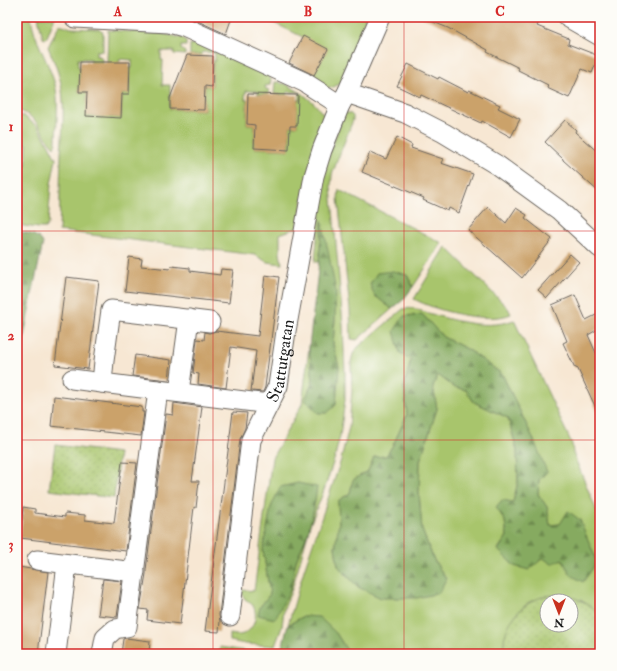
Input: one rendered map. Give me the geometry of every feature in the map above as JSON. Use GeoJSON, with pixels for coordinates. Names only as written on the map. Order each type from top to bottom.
{"type":"FeatureCollection","features":[{"type":"Feature","properties":{"kind":"street"},"geometry":{"type":"LineString","coordinates":[[74,17],[169,23],[184,27],[344,99],[405,113],[444,133],[497,165],[559,210],[600,248]]}},
{"type":"Feature","properties":{"kind":"street","name":"Stattutgatan"},"geometry":{"type":"LineString","coordinates":[[230,616],[252,440],[278,386],[286,331],[314,176],[322,150],[380,17]]}},
{"type":"Feature","properties":{"kind":"street"},"geometry":{"type":"LineString","coordinates":[[567,17],[600,36]]}},
{"type":"Feature","properties":{"kind":"street"},"geometry":{"type":"LineString","coordinates":[[102,383],[111,310],[210,322]]}},
{"type":"Feature","properties":{"kind":"street"},"geometry":{"type":"LineString","coordinates":[[179,392],[189,319]]}},
{"type":"Feature","properties":{"kind":"street"},"geometry":{"type":"LineString","coordinates":[[72,379],[269,404]]}},
{"type":"Feature","properties":{"kind":"street"},"geometry":{"type":"LineString","coordinates":[[102,654],[105,638],[115,629],[127,627],[158,390]]}},
{"type":"Feature","properties":{"kind":"street"},"geometry":{"type":"LineString","coordinates":[[37,560],[135,572]]}},
{"type":"Feature","properties":{"kind":"street"},"geometry":{"type":"LineString","coordinates":[[56,654],[67,564]]}},
{"type":"Feature","properties":{"kind":"green space"},"geometry":{"type":"Polygon","coordinates":[[[17,17],[31,17],[35,34],[56,88],[56,143],[54,147],[31,117],[17,110],[17,78],[19,77],[20,57],[17,56],[17,17]]]}},
{"type":"Feature","properties":{"kind":"green space"},"geometry":{"type":"Polygon","coordinates":[[[38,17],[55,17],[45,39],[43,38],[38,17]]]}},
{"type":"Feature","properties":{"kind":"green space"},"geometry":{"type":"Polygon","coordinates":[[[262,17],[366,17],[341,82],[334,87],[327,88],[312,78],[327,49],[262,17]]]}},
{"type":"Feature","properties":{"kind":"green space"},"geometry":{"type":"Polygon","coordinates":[[[59,25],[64,25],[71,28],[100,29],[103,32],[103,51],[96,51],[96,56],[100,56],[102,62],[91,62],[91,59],[78,59],[78,67],[80,67],[79,92],[87,92],[87,116],[121,118],[122,94],[129,94],[130,68],[132,68],[132,60],[119,59],[119,63],[107,62],[108,30],[164,34],[183,38],[186,41],[186,46],[181,46],[181,49],[185,52],[185,55],[174,54],[174,51],[161,51],[161,60],[163,60],[162,85],[170,85],[170,109],[204,110],[205,86],[212,87],[213,61],[215,61],[215,53],[202,52],[202,55],[190,55],[190,44],[201,45],[268,75],[271,79],[270,85],[265,86],[266,89],[269,90],[269,94],[258,94],[258,91],[246,91],[245,99],[247,100],[247,124],[255,125],[254,148],[289,150],[290,126],[297,126],[297,100],[300,100],[300,92],[314,103],[326,116],[315,142],[297,228],[280,234],[280,253],[282,264],[267,262],[255,255],[59,231],[63,98],[58,73],[48,47],[59,25]]]}},
{"type":"Feature","properties":{"kind":"green space"},"geometry":{"type":"Polygon","coordinates":[[[275,82],[280,82],[282,84],[284,83],[299,92],[287,92],[287,95],[274,94],[275,82]]]}},
{"type":"Feature","properties":{"kind":"green space"},"geometry":{"type":"Polygon","coordinates":[[[344,112],[351,114],[353,116],[353,120],[332,175],[331,187],[343,324],[345,373],[345,400],[340,436],[323,493],[310,525],[314,508],[263,550],[270,594],[260,607],[290,590],[296,561],[308,533],[292,589],[284,609],[282,627],[275,646],[245,644],[230,641],[230,634],[241,635],[245,633],[254,622],[254,608],[244,598],[241,590],[254,591],[272,458],[302,404],[309,347],[313,380],[339,367],[333,344],[335,319],[322,222],[319,262],[315,262],[321,192],[326,163],[344,112]]]}},
{"type":"Feature","properties":{"kind":"green space"},"geometry":{"type":"Polygon","coordinates":[[[17,115],[24,116],[38,127],[56,159],[51,184],[48,224],[45,228],[17,225],[17,172],[22,172],[22,166],[26,166],[27,145],[24,144],[24,138],[17,137],[17,115]]]}},
{"type":"Feature","properties":{"kind":"green space"},"geometry":{"type":"Polygon","coordinates":[[[339,190],[442,243],[413,287],[407,275],[374,295],[392,309],[357,340],[351,339],[350,310],[338,198],[339,190]]]}},
{"type":"Feature","properties":{"kind":"green space"},"geometry":{"type":"Polygon","coordinates":[[[322,220],[336,292],[333,344],[339,367],[336,405],[327,413],[318,413],[305,400],[313,380],[309,347],[319,262],[322,220]]]}},
{"type":"Feature","properties":{"kind":"green space"},"geometry":{"type":"Polygon","coordinates":[[[17,231],[35,236],[43,243],[25,332],[17,386],[17,231]]]}},
{"type":"Feature","properties":{"kind":"green space"},"geometry":{"type":"Polygon","coordinates":[[[446,247],[508,308],[511,314],[489,318],[462,315],[435,308],[414,299],[446,247]]]}},
{"type":"Feature","properties":{"kind":"green space"},"geometry":{"type":"Polygon","coordinates":[[[393,271],[407,275],[413,287],[403,300],[392,309],[374,295],[370,284],[377,273],[393,271]]]}},
{"type":"Feature","properties":{"kind":"green space"},"geometry":{"type":"Polygon","coordinates":[[[412,308],[449,319],[476,324],[502,323],[514,320],[572,444],[573,453],[600,519],[600,573],[596,576],[600,585],[600,617],[595,611],[579,600],[579,593],[539,593],[539,598],[529,602],[516,614],[503,647],[504,654],[349,654],[336,633],[304,616],[288,625],[304,570],[341,460],[349,427],[352,390],[351,362],[353,354],[357,348],[403,309],[412,308]],[[422,314],[404,387],[407,415],[393,445],[386,456],[374,457],[368,471],[353,480],[350,493],[338,501],[339,523],[335,547],[338,566],[358,587],[446,579],[434,560],[422,530],[419,493],[420,461],[437,409],[433,386],[438,375],[454,387],[466,390],[474,402],[508,418],[517,450],[518,482],[513,502],[505,521],[507,536],[498,549],[543,558],[562,559],[571,575],[596,562],[591,547],[560,524],[550,525],[547,507],[538,494],[539,480],[533,438],[502,374],[469,350],[443,337],[422,314]]]}},
{"type":"Feature","properties":{"kind":"green space"},"geometry":{"type":"Polygon","coordinates":[[[422,314],[443,337],[469,350],[502,374],[533,438],[547,472],[539,480],[538,494],[547,507],[550,525],[560,524],[568,511],[580,520],[597,562],[583,582],[571,575],[562,559],[552,564],[543,558],[529,570],[514,566],[498,550],[507,536],[505,521],[496,507],[502,500],[513,502],[518,482],[517,450],[508,418],[474,402],[466,390],[454,387],[438,375],[433,386],[437,409],[420,461],[419,493],[422,530],[434,560],[446,579],[439,593],[417,598],[381,598],[358,587],[338,566],[335,547],[339,523],[338,501],[350,493],[353,480],[368,471],[374,457],[386,456],[393,445],[407,415],[404,387],[411,360],[400,353],[394,331],[404,316],[422,314]]]}},
{"type":"Feature","properties":{"kind":"green space"},"geometry":{"type":"Polygon","coordinates":[[[55,445],[119,453],[114,498],[49,490],[55,445]]]}},
{"type":"Feature","properties":{"kind":"green space"},"geometry":{"type":"Polygon","coordinates":[[[298,483],[317,487],[314,508],[308,533],[296,561],[290,590],[275,619],[258,615],[260,607],[270,594],[263,550],[271,507],[280,487],[298,483]]]}},
{"type":"Feature","properties":{"kind":"green space"},"geometry":{"type":"Polygon","coordinates":[[[539,598],[539,633],[579,633],[579,600],[591,606],[598,614],[600,619],[600,654],[504,654],[505,635],[509,626],[520,610],[539,598]]]}},
{"type":"Feature","properties":{"kind":"green space"},"geometry":{"type":"Polygon","coordinates":[[[304,616],[319,617],[336,633],[349,654],[279,654],[288,625],[304,616]]]}},
{"type":"Feature","properties":{"kind":"green space"},"geometry":{"type":"Polygon","coordinates":[[[220,647],[265,654],[220,654],[220,647]]]}},
{"type":"Feature","properties":{"kind":"building"},"geometry":{"type":"Polygon","coordinates":[[[189,17],[232,17],[226,34],[189,17]]]}},
{"type":"Feature","properties":{"kind":"building"},"geometry":{"type":"Polygon","coordinates":[[[421,17],[525,17],[539,22],[537,26],[569,39],[568,44],[599,56],[592,73],[582,69],[569,98],[547,88],[548,85],[518,70],[519,68],[487,52],[488,50],[448,28],[421,17]]]}},
{"type":"Feature","properties":{"kind":"building"},"geometry":{"type":"Polygon","coordinates":[[[303,36],[328,49],[314,75],[289,63],[303,36]]]}},
{"type":"Feature","properties":{"kind":"building"},"geometry":{"type":"Polygon","coordinates":[[[187,55],[213,56],[212,87],[205,86],[204,110],[170,109],[170,98],[187,55]]]}},
{"type":"Feature","properties":{"kind":"building"},"geometry":{"type":"Polygon","coordinates":[[[80,62],[130,62],[129,94],[122,94],[121,118],[86,116],[87,92],[79,92],[80,62]]]}},
{"type":"Feature","properties":{"kind":"building"},"geometry":{"type":"Polygon","coordinates":[[[408,64],[438,79],[439,77],[468,92],[469,90],[500,105],[498,108],[520,119],[511,137],[482,121],[481,123],[421,95],[420,97],[397,86],[408,64]]]}},
{"type":"Feature","properties":{"kind":"building"},"geometry":{"type":"Polygon","coordinates":[[[248,94],[298,95],[297,126],[290,126],[289,150],[254,148],[255,125],[247,124],[248,94]]]}},
{"type":"Feature","properties":{"kind":"building"},"geometry":{"type":"Polygon","coordinates":[[[565,120],[576,130],[575,132],[600,154],[600,193],[545,142],[565,120]]]}},
{"type":"Feature","properties":{"kind":"building"},"geometry":{"type":"Polygon","coordinates":[[[397,137],[412,145],[411,148],[443,159],[441,163],[473,174],[459,213],[449,208],[448,211],[423,200],[424,198],[362,172],[370,152],[386,159],[397,137]]]}},
{"type":"Feature","properties":{"kind":"building"},"geometry":{"type":"Polygon","coordinates":[[[488,207],[506,223],[516,208],[527,215],[525,218],[552,239],[522,278],[468,230],[488,207]]]}},
{"type":"Feature","properties":{"kind":"building"},"geometry":{"type":"Polygon","coordinates":[[[570,254],[579,262],[547,298],[538,290],[570,254]]]}},
{"type":"Feature","properties":{"kind":"building"},"geometry":{"type":"Polygon","coordinates":[[[129,257],[142,259],[141,266],[170,269],[171,266],[190,268],[190,271],[220,275],[221,269],[233,270],[229,303],[125,291],[129,257]]]}},
{"type":"Feature","properties":{"kind":"building"},"geometry":{"type":"Polygon","coordinates":[[[265,275],[279,277],[265,387],[263,392],[251,391],[256,351],[231,347],[226,388],[198,384],[199,374],[193,373],[197,339],[204,340],[205,332],[209,333],[216,331],[258,336],[265,275]]]}},
{"type":"Feature","properties":{"kind":"building"},"geometry":{"type":"Polygon","coordinates":[[[66,277],[99,281],[88,369],[55,365],[66,277]]]}},
{"type":"Feature","properties":{"kind":"building"},"geometry":{"type":"Polygon","coordinates":[[[575,295],[586,320],[600,313],[600,328],[588,335],[600,362],[600,417],[577,367],[575,368],[563,343],[567,341],[552,305],[575,295]]]}},
{"type":"Feature","properties":{"kind":"building"},"geometry":{"type":"Polygon","coordinates":[[[135,355],[171,360],[169,380],[132,376],[135,355]]]}},
{"type":"Feature","properties":{"kind":"building"},"geometry":{"type":"Polygon","coordinates":[[[54,396],[142,407],[142,412],[144,412],[141,436],[51,426],[54,396]]]}},
{"type":"Feature","properties":{"kind":"building"},"geometry":{"type":"Polygon","coordinates":[[[174,403],[202,407],[192,481],[199,481],[196,508],[194,507],[180,624],[147,620],[148,610],[140,609],[146,574],[166,414],[173,415],[174,403]]]}},
{"type":"Feature","properties":{"kind":"building"},"geometry":{"type":"Polygon","coordinates":[[[233,412],[247,413],[245,428],[240,439],[219,615],[219,632],[205,631],[233,412]]]}},
{"type":"Feature","properties":{"kind":"building"},"geometry":{"type":"Polygon","coordinates":[[[122,462],[137,463],[126,551],[20,538],[23,507],[35,509],[35,513],[65,517],[65,513],[85,515],[85,520],[114,523],[122,462]]]}},
{"type":"Feature","properties":{"kind":"building"},"geometry":{"type":"Polygon","coordinates":[[[19,567],[48,572],[38,654],[17,654],[17,581],[19,567]]]}},
{"type":"Feature","properties":{"kind":"building"},"geometry":{"type":"Polygon","coordinates":[[[103,579],[122,581],[117,617],[98,615],[103,579]]]}},
{"type":"Feature","properties":{"kind":"building"},"geometry":{"type":"Polygon","coordinates":[[[126,638],[150,641],[149,654],[121,654],[123,639],[126,638]]]}}]}
